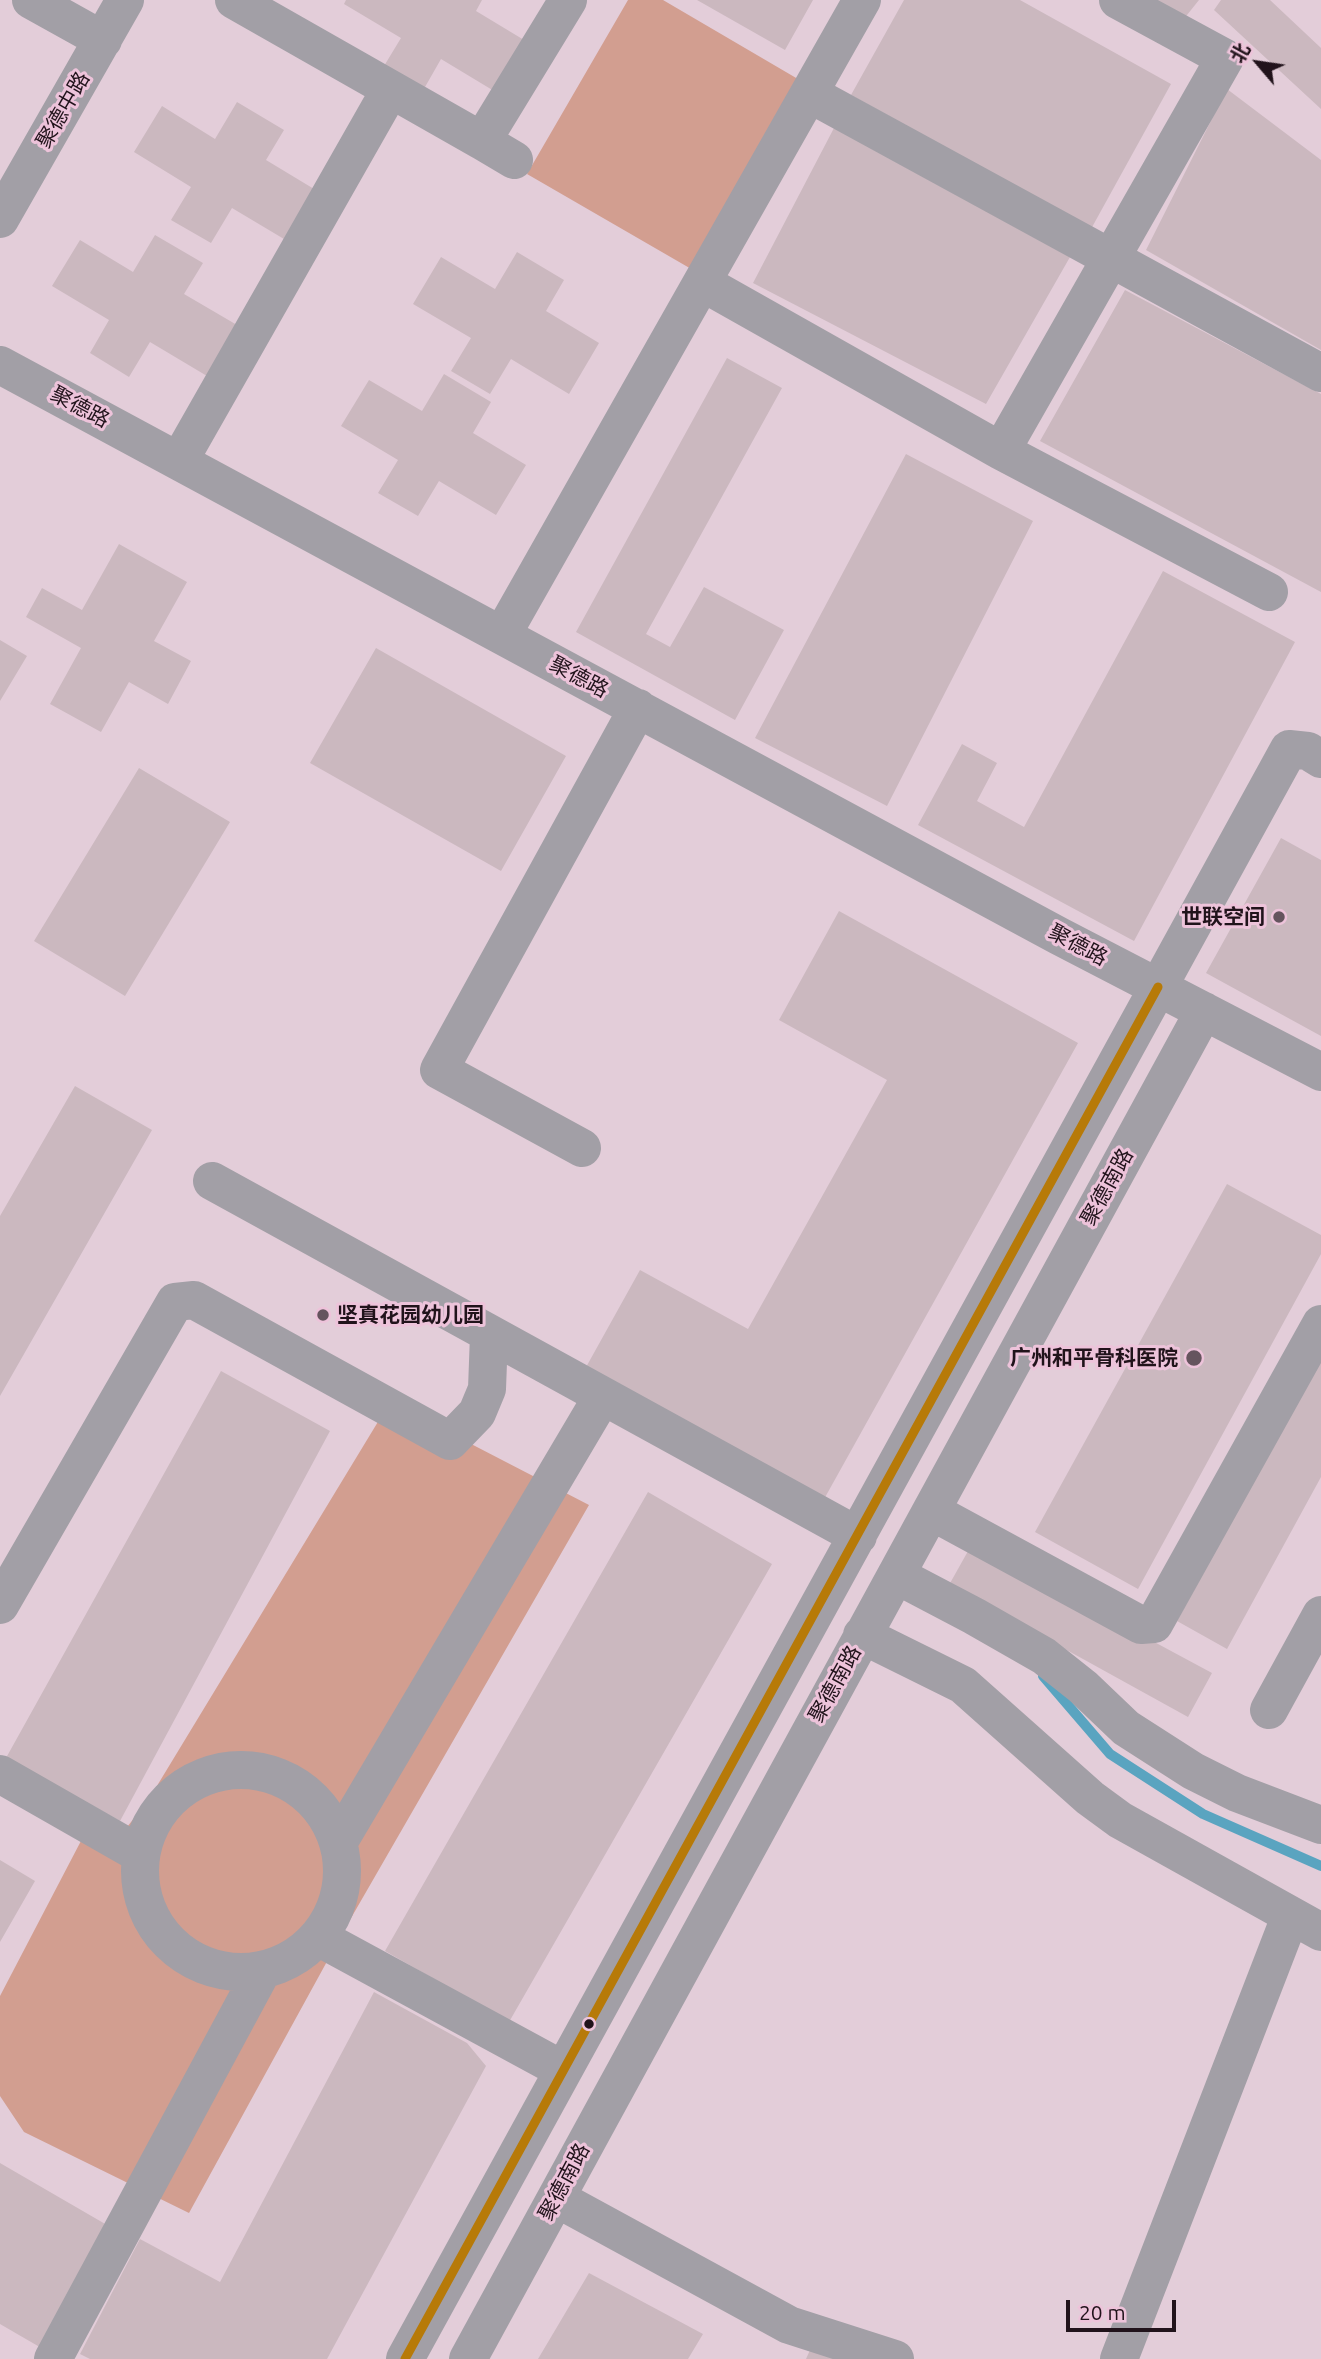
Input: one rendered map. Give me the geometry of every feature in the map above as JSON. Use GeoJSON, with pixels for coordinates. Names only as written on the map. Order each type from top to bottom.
{"type":"FeatureCollection","features":[{"type":"Feature","properties":{"kind":"street"},"geometry":{"type":"LineString","coordinates":[[30,0],[103,40]]}},
{"type":"Feature","properties":{"kind":"street","name":"聚德中路"},"geometry":{"type":"LineString","coordinates":[[0,219],[125,0]]}},
{"type":"Feature","properties":{"kind":"street"},"geometry":{"type":"LineString","coordinates":[[233,0],[498,150],[568,0]]}},
{"type":"Feature","properties":{"kind":"street"},"geometry":{"type":"LineString","coordinates":[[502,635],[862,0]]}},
{"type":"Feature","properties":{"kind":"street"},"geometry":{"type":"LineString","coordinates":[[1001,451],[1225,58],[1118,0]]}},
{"type":"Feature","properties":{"kind":"street"},"geometry":{"type":"LineString","coordinates":[[179,461],[390,90]]}},
{"type":"Feature","properties":{"kind":"street"},"geometry":{"type":"LineString","coordinates":[[810,94],[1321,373]]}},
{"type":"Feature","properties":{"kind":"street"},"geometry":{"type":"LineString","coordinates":[[703,283],[1001,451],[1269,592]]}},
{"type":"Feature","properties":{"kind":"street","name":"聚德路"},"geometry":{"type":"LineString","coordinates":[[0,365],[1059,936],[1204,1010]]}},
{"type":"Feature","properties":{"kind":"street"},"geometry":{"type":"LineString","coordinates":[[582,1147],[439,1070],[638,708]]}},
{"type":"Feature","properties":{"kind":"street"},"geometry":{"type":"LineString","coordinates":[[413,2344],[1289,749],[1308,751],[1321,759]]}},
{"type":"Feature","properties":{"kind":"street"},"geometry":{"type":"LineString","coordinates":[[1204,1010],[1321,1072]]}},
{"type":"Feature","properties":{"kind":"street","name":"聚德南路"},"geometry":{"type":"LineString","coordinates":[[468,2359],[1204,1010]]}},
{"type":"Feature","properties":{"kind":"street"},"geometry":{"type":"LineString","coordinates":[[212,1181],[858,1536]]}},
{"type":"Feature","properties":{"kind":"street"},"geometry":{"type":"LineString","coordinates":[[0,1605],[175,1303],[194,1300],[450,1441],[477,1413],[487,1389],[489,1335]]}},
{"type":"Feature","properties":{"kind":"street"},"geometry":{"type":"LineString","coordinates":[[931,1511],[1141,1625],[1154,1624],[1321,1324]]}},
{"type":"Feature","properties":{"kind":"street"},"geometry":{"type":"LineString","coordinates":[[338,1843],[602,1397]]}},
{"type":"Feature","properties":{"kind":"street"},"geometry":{"type":"LineString","coordinates":[[896,1575],[1044,1656],[1126,1728],[1193,1771],[1237,1793],[1321,1825]]}},
{"type":"Feature","properties":{"kind":"street"},"geometry":{"type":"LineString","coordinates":[[1269,1710],[1321,1615]]}},
{"type":"Feature","properties":{"kind":"street"},"geometry":{"type":"LineString","coordinates":[[862,1635],[963,1685],[1090,1798],[1120,1820],[1305,1925],[1119,2359]]}},
{"type":"Feature","properties":{"kind":"street"},"geometry":{"type":"LineString","coordinates":[[236,1769],[270,1773],[300,1788],[324,1812],[338,1843],[342,1876],[335,1909],[318,1937],[293,1959],[262,1971],[229,1973],[197,1964],[169,1945],[150,1918],[139,1887],[141,1854],[152,1821],[174,1795],[202,1777],[236,1769]]}},
{"type":"Feature","properties":{"kind":"street"},"geometry":{"type":"LineString","coordinates":[[0,1774],[141,1854]]}},
{"type":"Feature","properties":{"kind":"street"},"geometry":{"type":"LineString","coordinates":[[318,1937],[563,2070]]}},
{"type":"Feature","properties":{"kind":"street"},"geometry":{"type":"LineString","coordinates":[[52,2359],[262,1971]]}},
{"type":"Feature","properties":{"kind":"street"},"geometry":{"type":"LineString","coordinates":[[556,2198],[789,2325],[895,2359]]}},
{"type":"Feature","properties":{"kind":"shaded area"},"geometry":{"type":"Polygon","coordinates":[[[628,0],[663,0],[803,82],[693,270],[527,174],[628,0]]]}},
{"type":"Feature","properties":{"kind":"shaded area"},"geometry":{"type":"Polygon","coordinates":[[[390,1402],[589,1505],[347,1925],[189,2213],[24,2132],[0,2096],[0,1996],[94,1816],[124,1831],[149,1799],[390,1402]]]}},
{"type":"Feature","properties":{"kind":"building"},"geometry":{"type":"Polygon","coordinates":[[[346,0],[482,0],[476,11],[529,43],[499,94],[441,59],[421,94],[381,71],[401,38],[344,4],[346,0]]]}},
{"type":"Feature","properties":{"kind":"building"},"geometry":{"type":"Polygon","coordinates":[[[697,0],[813,0],[785,50],[697,0]]]}},
{"type":"Feature","properties":{"kind":"building"},"geometry":{"type":"Polygon","coordinates":[[[904,0],[1020,0],[1171,84],[1091,229],[851,95],[904,0]]]}},
{"type":"Feature","properties":{"kind":"building"},"geometry":{"type":"Polygon","coordinates":[[[1149,0],[1199,0],[1183,20],[1149,0]]]}},
{"type":"Feature","properties":{"kind":"building"},"geometry":{"type":"Polygon","coordinates":[[[1221,0],[1270,0],[1321,48],[1321,109],[1214,10],[1221,0]]]}},
{"type":"Feature","properties":{"kind":"building"},"geometry":{"type":"Polygon","coordinates":[[[1227,89],[1321,160],[1321,350],[1146,250],[1227,89]]]}},
{"type":"Feature","properties":{"kind":"building"},"geometry":{"type":"Polygon","coordinates":[[[237,102],[284,130],[266,160],[319,192],[289,242],[232,208],[211,243],[171,220],[191,187],[134,152],[162,106],[215,139],[237,102]]]}},
{"type":"Feature","properties":{"kind":"building"},"geometry":{"type":"Polygon","coordinates":[[[834,128],[1070,257],[986,404],[753,283],[834,128]]]}},
{"type":"Feature","properties":{"kind":"building"},"geometry":{"type":"Polygon","coordinates":[[[155,235],[203,263],[184,294],[237,325],[207,376],[150,342],[129,377],[90,353],[109,320],[52,286],[80,240],[133,272],[155,235]]]}},
{"type":"Feature","properties":{"kind":"building"},"geometry":{"type":"Polygon","coordinates":[[[517,252],[564,280],[546,311],[599,343],[569,394],[511,359],[490,394],[451,371],[471,338],[413,304],[441,257],[495,289],[517,252]]]}},
{"type":"Feature","properties":{"kind":"building"},"geometry":{"type":"Polygon","coordinates":[[[1125,290],[1321,394],[1321,592],[1040,441],[1125,290]]]}},
{"type":"Feature","properties":{"kind":"building"},"geometry":{"type":"Polygon","coordinates":[[[727,358],[782,388],[646,634],[670,647],[704,587],[784,630],[735,720],[576,632],[727,358]]]}},
{"type":"Feature","properties":{"kind":"building"},"geometry":{"type":"Polygon","coordinates":[[[444,374],[491,402],[473,433],[526,465],[496,515],[439,481],[418,516],[378,493],[398,460],[341,426],[369,380],[422,411],[444,374]]]}},
{"type":"Feature","properties":{"kind":"building"},"geometry":{"type":"Polygon","coordinates":[[[906,454],[1033,521],[887,806],[755,738],[906,454]]]}},
{"type":"Feature","properties":{"kind":"building"},"geometry":{"type":"Polygon","coordinates":[[[119,544],[187,582],[154,641],[191,661],[168,704],[129,682],[101,732],[50,704],[81,648],[26,617],[42,588],[82,610],[119,544]]]}},
{"type":"Feature","properties":{"kind":"building"},"geometry":{"type":"Polygon","coordinates":[[[1163,571],[1295,642],[1134,941],[918,825],[962,744],[997,763],[977,801],[1024,827],[1163,571]]]}},
{"type":"Feature","properties":{"kind":"building"},"geometry":{"type":"Polygon","coordinates":[[[0,640],[27,656],[0,701],[0,640]]]}},
{"type":"Feature","properties":{"kind":"building"},"geometry":{"type":"Polygon","coordinates":[[[376,648],[566,756],[501,871],[310,763],[376,648]]]}},
{"type":"Feature","properties":{"kind":"building"},"geometry":{"type":"Polygon","coordinates":[[[139,768],[230,822],[125,996],[34,941],[139,768]]]}},
{"type":"Feature","properties":{"kind":"building","name":"世联空间"},"geometry":{"type":"Polygon","coordinates":[[[1281,838],[1321,860],[1321,1036],[1206,973],[1281,838]]]}},
{"type":"Feature","properties":{"kind":"building"},"geometry":{"type":"Polygon","coordinates":[[[839,911],[1078,1043],[823,1501],[585,1369],[640,1270],[748,1329],[887,1080],[779,1020],[839,911]]]}},
{"type":"Feature","properties":{"kind":"building"},"geometry":{"type":"Polygon","coordinates":[[[75,1086],[152,1130],[0,1396],[0,1216],[75,1086]]]}},
{"type":"Feature","properties":{"kind":"building"},"geometry":{"type":"Polygon","coordinates":[[[1227,1184],[1321,1235],[1321,1254],[1138,1589],[1035,1532],[1227,1184]]]}},
{"type":"Feature","properties":{"kind":"building"},"geometry":{"type":"Polygon","coordinates":[[[1321,1358],[1321,1477],[1227,1649],[1177,1621],[1321,1358]]]}},
{"type":"Feature","properties":{"kind":"building"},"geometry":{"type":"Polygon","coordinates":[[[221,1371],[330,1431],[120,1821],[6,1758],[221,1371]]]}},
{"type":"Feature","properties":{"kind":"building"},"geometry":{"type":"Polygon","coordinates":[[[648,1492],[772,1564],[509,2022],[385,1951],[648,1492]]]}},
{"type":"Feature","properties":{"kind":"building"},"geometry":{"type":"Polygon","coordinates":[[[972,1544],[1212,1673],[1188,1717],[949,1585],[972,1544]]]}},
{"type":"Feature","properties":{"kind":"building"},"geometry":{"type":"Polygon","coordinates":[[[0,1860],[35,1881],[0,1942],[0,1860]]]}},
{"type":"Feature","properties":{"kind":"building"},"geometry":{"type":"Polygon","coordinates":[[[374,1992],[467,2043],[486,2066],[327,2359],[90,2359],[80,2354],[140,2239],[220,2282],[374,1992]]]}},
{"type":"Feature","properties":{"kind":"building"},"geometry":{"type":"Polygon","coordinates":[[[0,2163],[119,2232],[50,2353],[0,2324],[0,2163]]]}},
{"type":"Feature","properties":{"kind":"building"},"geometry":{"type":"Polygon","coordinates":[[[589,2273],[703,2334],[688,2359],[538,2359],[589,2273]]]}},
{"type":"Feature","properties":{"kind":"building"},"geometry":{"type":"Polygon","coordinates":[[[810,2350],[835,2359],[806,2359],[810,2350]]]}},
{"type":"Feature","properties":{"kind":"waterway"},"geometry":{"type":"LineString","coordinates":[[1043,1676],[1110,1754],[1203,1814],[1321,1866]]}},
{"type":"Feature","properties":{"kind":"transit line"},"geometry":{"type":"LineString","coordinates":[[405,2359],[1158,987]]}},
{"type":"Feature","properties":{"kind":"place","name":"世联空间"},"geometry":{"type":"Point","coordinates":[1279,917]}},
{"type":"Feature","properties":{"kind":"place","name":"坚真花园幼儿园"},"geometry":{"type":"Point","coordinates":[323,1315]}},
{"type":"Feature","properties":{"kind":"place","name":"广州和平骨科医院"},"geometry":{"type":"Point","coordinates":[1194,1358]}}]}
